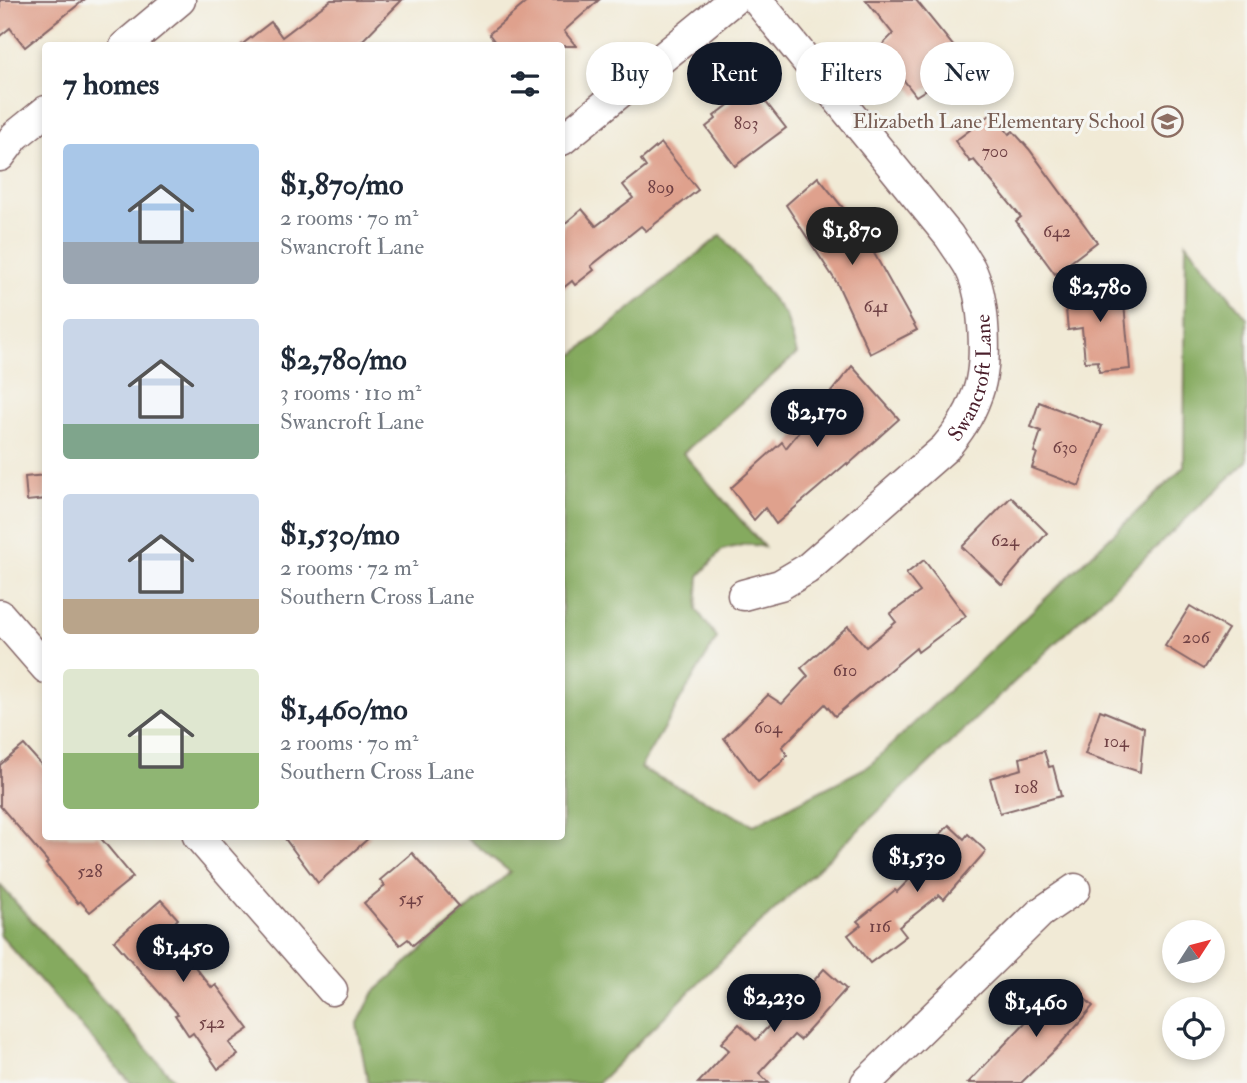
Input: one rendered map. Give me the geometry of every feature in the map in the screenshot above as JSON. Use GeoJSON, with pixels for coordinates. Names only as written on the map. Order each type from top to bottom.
{"type":"FeatureCollection","features":[{"type":"Feature","properties":{"kind":"street"},"geometry":{"type":"LineString","coordinates":[[130,42],[180,0]]}},
{"type":"Feature","properties":{"kind":"street"},"geometry":{"type":"LineString","coordinates":[[565,137],[733,0]]}},
{"type":"Feature","properties":{"kind":"street","name":"Swancroft Lane"},"geometry":{"type":"LineString","coordinates":[[743,594],[780,585],[807,569],[945,448],[963,426],[978,394],[984,351],[982,309],[971,270],[949,236],[757,0]]}},
{"type":"Feature","properties":{"kind":"street"},"geometry":{"type":"LineString","coordinates":[[0,156],[15,136],[42,114]]}},
{"type":"Feature","properties":{"kind":"street"},"geometry":{"type":"LineString","coordinates":[[0,615],[42,663]]}},
{"type":"Feature","properties":{"kind":"street"},"geometry":{"type":"LineString","coordinates":[[201,840],[332,990]]}},
{"type":"Feature","properties":{"kind":"street"},"geometry":{"type":"LineString","coordinates":[[866,1083],[1030,922],[1076,888]]}},
{"type":"Feature","properties":{"kind":"green space"},"geometry":{"type":"Polygon","coordinates":[[[721,235],[786,316],[797,354],[683,453],[764,547],[747,544],[722,550],[699,576],[697,610],[717,638],[640,768],[754,825],[869,766],[1184,467],[1186,242],[1247,318],[1247,461],[709,972],[598,1083],[368,1083],[357,1025],[374,992],[510,872],[470,840],[565,840],[565,362],[721,235]]]}},
{"type":"Feature","properties":{"kind":"green space"},"geometry":{"type":"Polygon","coordinates":[[[0,885],[177,1083],[131,1083],[0,935],[0,885]]]}},
{"type":"Feature","properties":{"kind":"building"},"geometry":{"type":"Polygon","coordinates":[[[0,0],[84,0],[25,47],[10,28],[0,36],[0,0]]]}},
{"type":"Feature","properties":{"kind":"building"},"geometry":{"type":"Polygon","coordinates":[[[331,0],[402,0],[361,42],[245,42],[271,22],[282,37],[331,0]]]}},
{"type":"Feature","properties":{"kind":"building"},"geometry":{"type":"Polygon","coordinates":[[[529,0],[599,0],[564,31],[576,46],[565,46],[565,42],[495,42],[489,34],[529,0]]]}},
{"type":"Feature","properties":{"kind":"building"},"geometry":{"type":"Polygon","coordinates":[[[866,0],[916,0],[950,42],[920,42],[920,93],[916,96],[906,83],[906,42],[885,42],[893,34],[866,0]]]}},
{"type":"Feature","properties":{"kind":"building"},"geometry":{"type":"Polygon","coordinates":[[[728,105],[768,105],[786,128],[735,166],[706,127],[716,119],[714,116],[728,105]]]}},
{"type":"Feature","properties":{"kind":"building"},"geometry":{"type":"Polygon","coordinates":[[[993,113],[1009,134],[1013,131],[1029,149],[1097,242],[1055,274],[1016,221],[1021,217],[974,160],[970,162],[955,141],[993,113]]]}},
{"type":"Feature","properties":{"kind":"building"},"geometry":{"type":"Polygon","coordinates":[[[661,143],[698,190],[646,231],[641,226],[591,266],[594,270],[575,285],[572,281],[565,287],[565,223],[582,209],[596,226],[633,198],[623,185],[646,167],[641,160],[661,143]]]}},
{"type":"Feature","properties":{"kind":"building"},"geometry":{"type":"Polygon","coordinates":[[[818,177],[861,230],[917,330],[870,354],[837,283],[786,205],[818,177]]]}},
{"type":"Feature","properties":{"kind":"building"},"geometry":{"type":"Polygon","coordinates":[[[1122,282],[1130,369],[1099,372],[1098,361],[1085,362],[1082,328],[1068,330],[1064,288],[1122,282]]]}},
{"type":"Feature","properties":{"kind":"building"},"geometry":{"type":"Polygon","coordinates":[[[852,366],[899,419],[776,524],[765,508],[754,520],[731,488],[782,442],[786,448],[852,366]]]}},
{"type":"Feature","properties":{"kind":"building"},"geometry":{"type":"Polygon","coordinates":[[[1039,402],[1102,426],[1079,486],[1032,468],[1041,431],[1031,427],[1039,402]]]}},
{"type":"Feature","properties":{"kind":"building"},"geometry":{"type":"Polygon","coordinates":[[[42,475],[42,499],[27,501],[25,477],[42,475]]]}},
{"type":"Feature","properties":{"kind":"building"},"geometry":{"type":"Polygon","coordinates":[[[1011,497],[1047,533],[1002,585],[962,547],[1011,497]]]}},
{"type":"Feature","properties":{"kind":"building"},"geometry":{"type":"Polygon","coordinates":[[[924,560],[966,616],[918,652],[916,648],[835,716],[825,704],[782,747],[787,755],[781,763],[758,782],[724,738],[768,695],[782,704],[808,676],[801,668],[848,626],[866,647],[896,622],[890,614],[920,592],[906,574],[924,560]]]}},
{"type":"Feature","properties":{"kind":"building"},"geometry":{"type":"Polygon","coordinates":[[[1190,606],[1228,629],[1203,669],[1165,646],[1190,606]]]}},
{"type":"Feature","properties":{"kind":"building"},"geometry":{"type":"Polygon","coordinates":[[[1100,710],[1144,728],[1140,772],[1085,754],[1100,710]]]}},
{"type":"Feature","properties":{"kind":"building"},"geometry":{"type":"Polygon","coordinates":[[[24,745],[42,765],[42,840],[102,840],[133,877],[90,912],[80,901],[78,903],[46,864],[48,862],[0,806],[0,765],[24,745]]]}},
{"type":"Feature","properties":{"kind":"building"},"geometry":{"type":"Polygon","coordinates":[[[1044,751],[1049,767],[1053,766],[1061,796],[1000,813],[990,778],[1022,769],[1020,758],[1044,751]]]}},
{"type":"Feature","properties":{"kind":"building"},"geometry":{"type":"Polygon","coordinates":[[[949,825],[964,839],[968,834],[986,851],[944,899],[939,895],[899,927],[906,936],[870,963],[848,935],[861,925],[857,921],[895,890],[897,892],[940,848],[933,842],[949,825]]]}},
{"type":"Feature","properties":{"kind":"building"},"geometry":{"type":"Polygon","coordinates":[[[286,840],[366,840],[318,883],[286,840]]]}},
{"type":"Feature","properties":{"kind":"building"},"geometry":{"type":"Polygon","coordinates":[[[412,853],[459,906],[413,945],[408,939],[400,945],[364,903],[385,886],[380,880],[412,853]]]}},
{"type":"Feature","properties":{"kind":"building"},"geometry":{"type":"Polygon","coordinates":[[[161,900],[178,919],[166,931],[212,988],[216,985],[249,1029],[229,1043],[238,1055],[218,1069],[193,1033],[189,1036],[175,1015],[178,1014],[114,941],[161,900]]]}},
{"type":"Feature","properties":{"kind":"building"},"geometry":{"type":"Polygon","coordinates":[[[824,969],[846,989],[800,1040],[794,1035],[759,1073],[769,1083],[698,1083],[729,1050],[721,1043],[739,1024],[756,1040],[786,1007],[782,1003],[796,987],[803,993],[824,969]]]}},
{"type":"Feature","properties":{"kind":"building"},"geometry":{"type":"Polygon","coordinates":[[[1070,985],[1093,1006],[1057,1048],[1021,1083],[968,1083],[1057,989],[1062,993],[1070,985]]]}},
{"type":"Feature","properties":{"kind":"place","name":"Elizabeth Lane Elementary School"},"geometry":{"type":"Point","coordinates":[1168,121]}}]}
